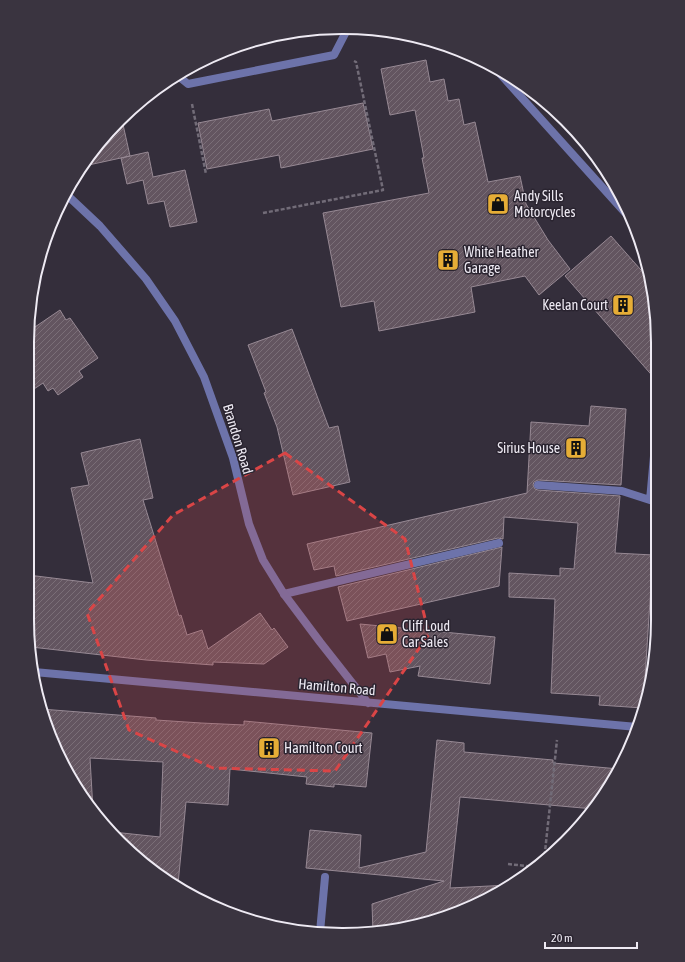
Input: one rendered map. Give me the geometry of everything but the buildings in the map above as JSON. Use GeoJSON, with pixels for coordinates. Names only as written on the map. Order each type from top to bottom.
{"type":"FeatureCollection","features":[{"type":"Feature","properties":{"kind":"street"},"geometry":{"type":"LineString","coordinates":[[182,79],[188,84],[334,55],[345,34]]}},
{"type":"Feature","properties":{"kind":"street"},"geometry":{"type":"LineString","coordinates":[[510,83],[618,203]]}},
{"type":"Feature","properties":{"kind":"street","name":"Brandon Road"},"geometry":{"type":"LineString","coordinates":[[70,198],[100,226],[146,279],[175,321],[204,377],[233,458],[248,524],[263,560],[284,594],[368,702]]}},
{"type":"Feature","properties":{"kind":"street"},"geometry":{"type":"LineString","coordinates":[[538,484],[622,491],[651,500]]}},
{"type":"Feature","properties":{"kind":"street"},"geometry":{"type":"LineString","coordinates":[[284,594],[499,543]]}},
{"type":"Feature","properties":{"kind":"street","name":"Hamilton Road"},"geometry":{"type":"LineString","coordinates":[[39,672],[632,727]]}},
{"type":"Feature","properties":{"kind":"street"},"geometry":{"type":"LineString","coordinates":[[320,927],[325,877]]}},
{"type":"Feature","properties":{"kind":"path"},"geometry":{"type":"LineString","coordinates":[[263,213],[383,190],[356,62],[334,55]]}},
{"type":"Feature","properties":{"kind":"path"},"geometry":{"type":"LineString","coordinates":[[188,84],[206,174]]}},
{"type":"Feature","properties":{"kind":"path"},"geometry":{"type":"LineString","coordinates":[[545,852],[559,721]]}},
{"type":"Feature","properties":{"kind":"path"},"geometry":{"type":"LineString","coordinates":[[508,864],[527,866]]}},
{"type":"Feature","properties":{"kind":"highlighted area"},"geometry":{"type":"Polygon","coordinates":[[[285,453],[405,539],[429,634],[335,771],[213,768],[129,730],[87,613],[173,515],[285,453]]]}},
{"type":"Feature","properties":{"kind":"place","name":"Andy Sills Motorcycles"},"geometry":{"type":"Point","coordinates":[498,204]}},
{"type":"Feature","properties":{"kind":"place","name":"White Heather Garage"},"geometry":{"type":"Point","coordinates":[448,260]}},
{"type":"Feature","properties":{"kind":"place","name":"Keelan Court"},"geometry":{"type":"Point","coordinates":[623,305]}},
{"type":"Feature","properties":{"kind":"place","name":"Sirius House"},"geometry":{"type":"Point","coordinates":[576,448]}},
{"type":"Feature","properties":{"kind":"place","name":"Cliff Loud Car Sales"},"geometry":{"type":"Point","coordinates":[387,634]}},
{"type":"Feature","properties":{"kind":"place","name":"Hamilton Court"},"geometry":{"type":"Point","coordinates":[269,748]}}]}
